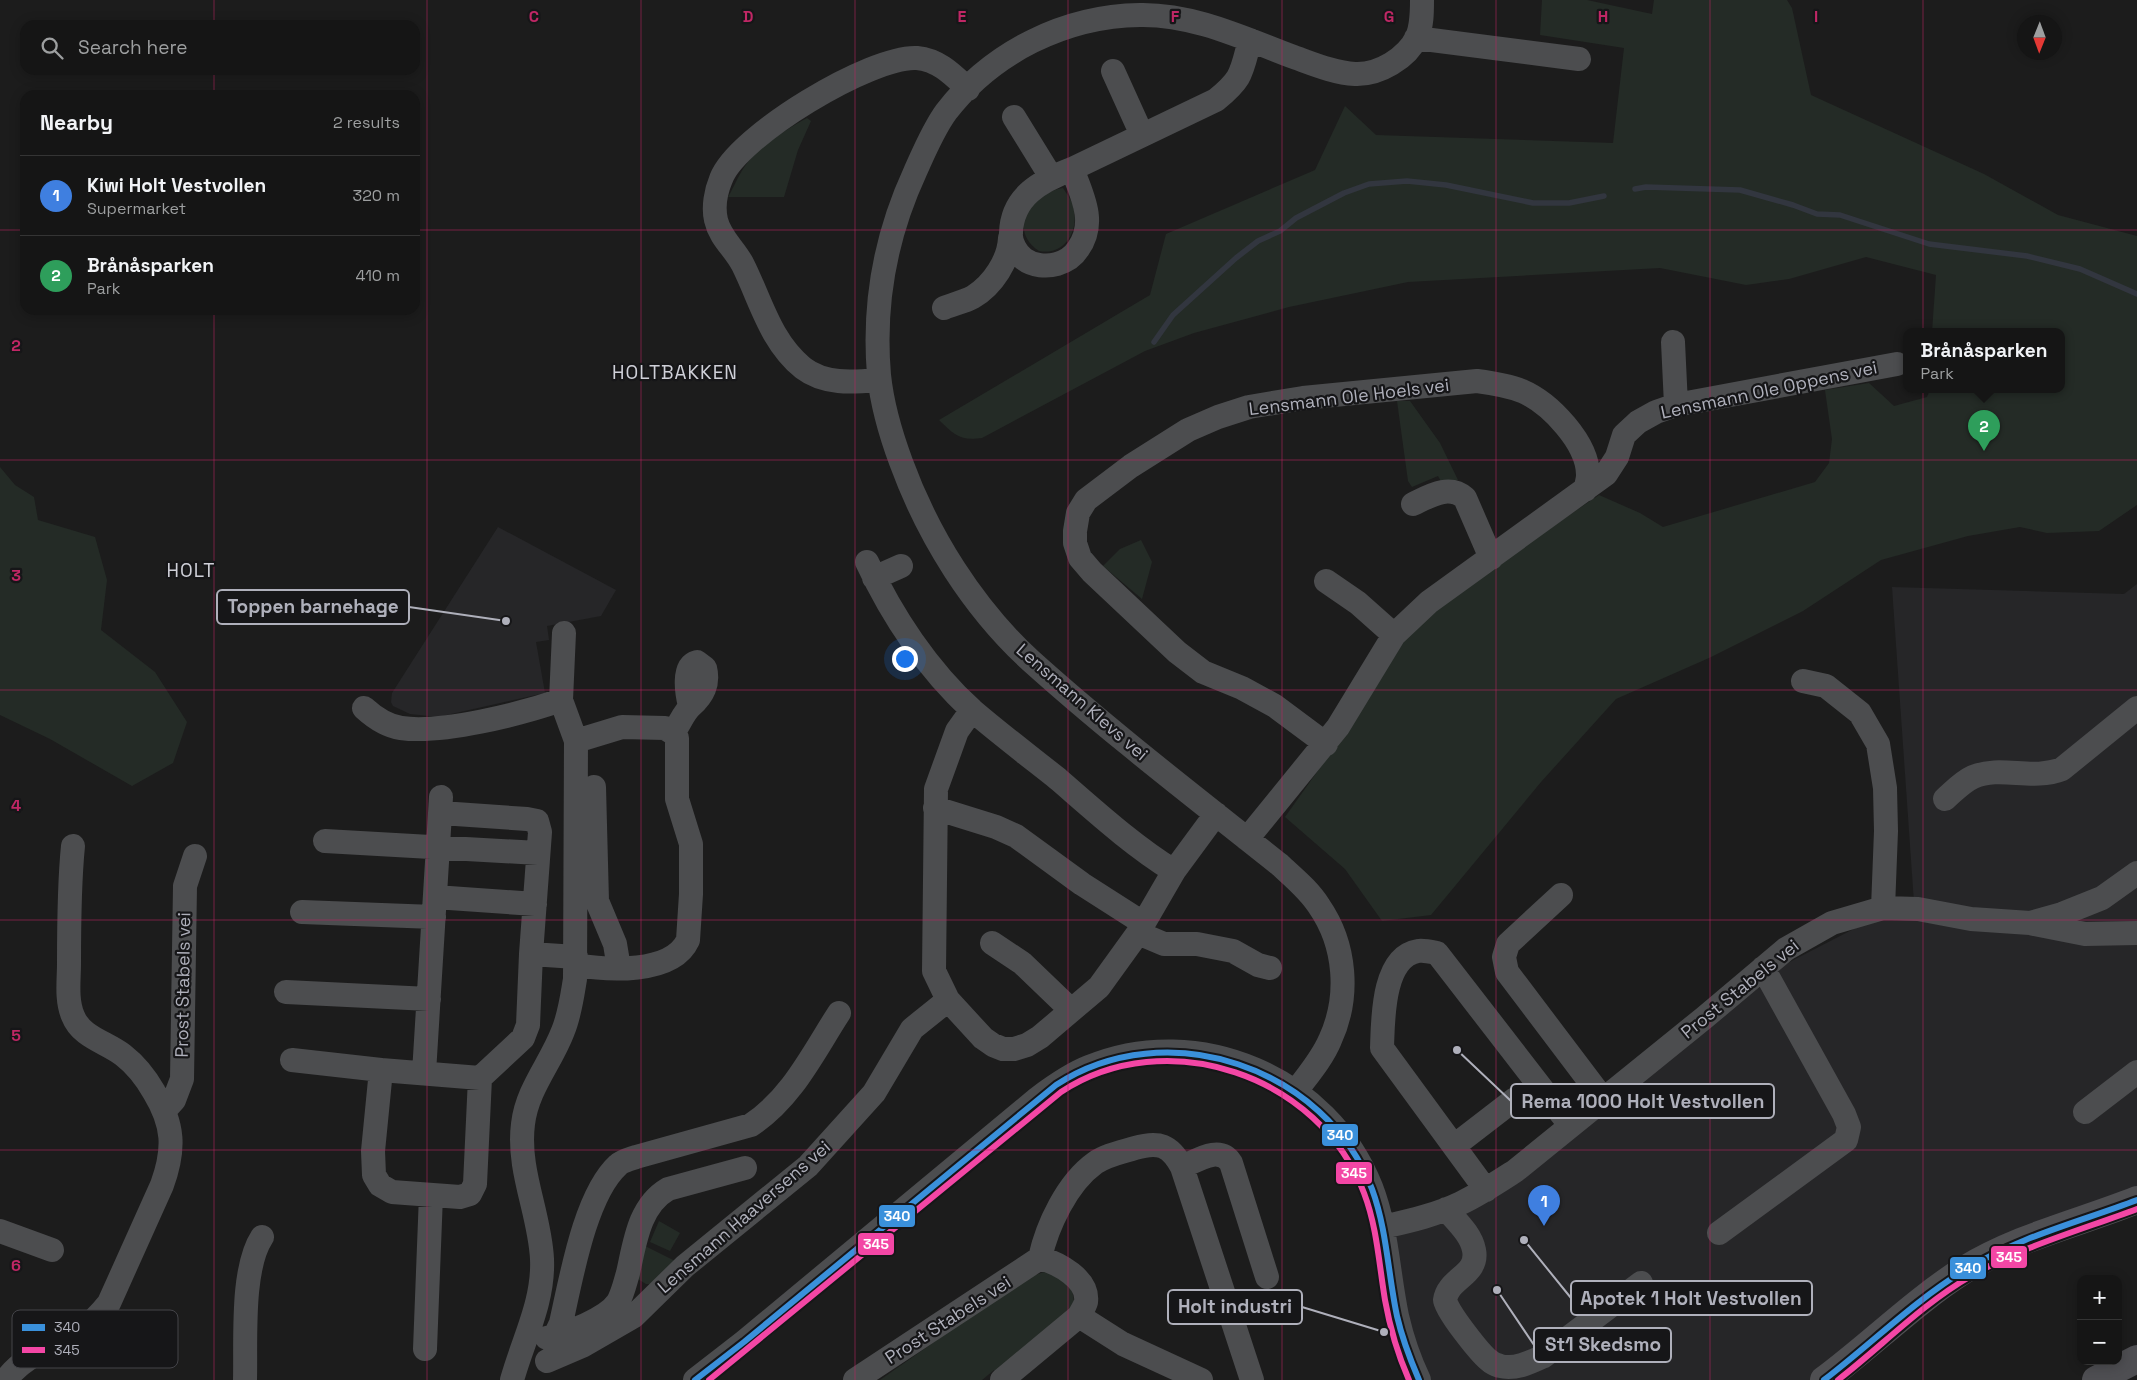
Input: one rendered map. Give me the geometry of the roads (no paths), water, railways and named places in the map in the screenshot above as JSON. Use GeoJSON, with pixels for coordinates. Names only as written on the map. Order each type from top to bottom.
{"type":"FeatureCollection","features":[{"type":"Feature","properties":{"kind":"highway"},"geometry":{"type":"LineString","coordinates":[[2096,1380],[2137,1359]]}},
{"type":"Feature","properties":{"kind":"main road"},"geometry":{"type":"LineString","coordinates":[[1824,1380],[1921,1301],[1965,1270],[2014,1245],[2137,1200]]}},
{"type":"Feature","properties":{"kind":"street","name":"Lensmann Klevs vei"},"geometry":{"type":"LineString","coordinates":[[1296,1091],[1330,1042],[1338,1018],[1342,981],[1339,949],[1326,917],[1309,892],[1280,865],[1062,688],[1019,650],[992,619],[959,575],[929,526],[913,494],[900,459],[880,380],[878,314],[881,276],[890,236],[903,198],[923,153],[945,114],[988,70],[1021,46],[1080,22],[1109,17],[1139,7],[1162,16],[1185,20],[1250,40],[1320,67],[1355,74],[1372,71],[1391,63],[1405,54],[1416,38],[1420,27],[1422,0]]}},
{"type":"Feature","properties":{"kind":"street"},"geometry":{"type":"LineString","coordinates":[[1416,38],[1579,59]]}},
{"type":"Feature","properties":{"kind":"street"},"geometry":{"type":"LineString","coordinates":[[944,308],[975,296],[984,288],[1006,260],[1014,211],[1023,198],[1062,173],[1216,100],[1233,86],[1241,75],[1250,40]]}},
{"type":"Feature","properties":{"kind":"street"},"geometry":{"type":"LineString","coordinates":[[880,380],[855,382],[824,379],[804,368],[784,350],[770,328],[742,264],[722,235],[716,220],[716,198],[721,178],[730,161],[748,143],[781,118],[875,67],[905,58],[919,58],[947,70],[968,89]]}},
{"type":"Feature","properties":{"kind":"street"},"geometry":{"type":"LineString","coordinates":[[1113,71],[1142,135]]}},
{"type":"Feature","properties":{"kind":"street"},"geometry":{"type":"LineString","coordinates":[[1010,238],[1020,255],[1032,263],[1052,266],[1065,262],[1075,254],[1087,232],[1088,218],[1086,206],[1062,173],[1014,117]]}},
{"type":"Feature","properties":{"kind":"street"},"geometry":{"type":"LineString","coordinates":[[1672,342],[1676,405]]}},
{"type":"Feature","properties":{"kind":"street","name":"Lensmann Ole Oppens vei"},"geometry":{"type":"LineString","coordinates":[[1247,839],[1326,744],[1394,636],[1429,602],[1606,474],[1617,457],[1624,435],[1638,422],[1656,412],[1676,405],[1897,364]]}},
{"type":"Feature","properties":{"kind":"street","name":"Lensmann Ole Hoels vei"},"geometry":{"type":"LineString","coordinates":[[1326,744],[1275,706],[1242,688],[1203,672],[1177,652],[1092,572],[1080,558],[1075,543],[1078,513],[1086,500],[1131,466],[1188,430],[1249,407],[1303,398],[1477,381],[1499,384],[1523,391],[1560,419],[1574,437],[1584,459],[1588,475],[1585,490]]}},
{"type":"Feature","properties":{"kind":"street"},"geometry":{"type":"LineString","coordinates":[[1413,504],[1432,495],[1447,491],[1458,492],[1465,498],[1491,558]]}},
{"type":"Feature","properties":{"kind":"street"},"geometry":{"type":"LineString","coordinates":[[901,566],[870,570],[884,598],[927,661],[972,710],[1129,839],[1174,871]]}},
{"type":"Feature","properties":{"kind":"street"},"geometry":{"type":"LineString","coordinates":[[1326,581],[1358,604],[1394,636]]}},
{"type":"Feature","properties":{"kind":"street"},"geometry":{"type":"LineString","coordinates":[[512,1380],[537,1304],[541,1283],[542,1260],[540,1236],[525,1171],[523,1125],[528,1103],[563,1032],[570,1007],[576,961],[576,741],[561,700],[564,632]]}},
{"type":"Feature","properties":{"kind":"street"},"geometry":{"type":"LineString","coordinates":[[1803,681],[1826,686],[1860,713],[1878,744],[1885,796],[1886,831],[1883,908]]}},
{"type":"Feature","properties":{"kind":"street"},"geometry":{"type":"LineString","coordinates":[[364,708],[384,723],[400,728],[419,729],[492,718],[537,708],[561,700]]}},
{"type":"Feature","properties":{"kind":"street"},"geometry":{"type":"LineString","coordinates":[[673,733],[690,706]]}},
{"type":"Feature","properties":{"kind":"street"},"geometry":{"type":"LineString","coordinates":[[1945,799],[1972,777],[1984,774],[2047,774],[2062,768],[2137,708]]}},
{"type":"Feature","properties":{"kind":"street"},"geometry":{"type":"LineString","coordinates":[[972,710],[957,732],[936,788],[934,972],[948,1000],[983,1038],[993,1045],[1003,1049],[1014,1049],[1027,1045],[1040,1037],[1099,987],[1140,928],[1174,871],[1216,814]]}},
{"type":"Feature","properties":{"kind":"street"},"geometry":{"type":"LineString","coordinates":[[532,954],[576,961],[600,969],[634,968],[658,963],[681,950],[688,940],[691,894],[691,844],[677,798],[677,738],[673,733],[664,728],[622,727],[576,741]]}},
{"type":"Feature","properties":{"kind":"street"},"geometry":{"type":"LineString","coordinates":[[594,787],[597,901],[616,944],[619,968]]}},
{"type":"Feature","properties":{"kind":"street"},"geometry":{"type":"LineString","coordinates":[[381,1070],[373,1152],[374,1175],[380,1185],[392,1192],[460,1196],[470,1194],[474,1184],[480,1078],[523,1038],[528,1024],[540,832],[537,821],[441,805],[424,1073]]}},
{"type":"Feature","properties":{"kind":"street"},"geometry":{"type":"LineString","coordinates":[[935,808],[996,827],[1016,836],[1164,944],[1197,944],[1233,951],[1258,965],[1270,968]]}},
{"type":"Feature","properties":{"kind":"street"},"geometry":{"type":"LineString","coordinates":[[326,841],[538,853]]}},
{"type":"Feature","properties":{"kind":"street"},"geometry":{"type":"LineString","coordinates":[[73,846],[69,930],[69,996],[72,1015],[76,1023],[90,1036],[122,1055],[135,1066],[148,1082],[165,1110],[171,1134],[169,1168],[127,1267],[104,1310]]}},
{"type":"Feature","properties":{"kind":"street","name":"Prost Stabels vei"},"geometry":{"type":"LineString","coordinates":[[165,1110],[174,1100],[182,1079],[183,911],[185,886],[194,856]]}},
{"type":"Feature","properties":{"kind":"street","name":"Prost Stabels vei"},"geometry":{"type":"LineString","coordinates":[[1383,1228],[1446,1209],[1486,1190],[1515,1171],[1786,949],[1832,923],[1883,908],[1918,909],[1971,919],[2030,923],[2062,914],[2102,898],[2137,873]]}},
{"type":"Feature","properties":{"kind":"street"},"geometry":{"type":"LineString","coordinates":[[1561,895],[1508,944],[1504,957],[1506,972],[1603,1099]]}},
{"type":"Feature","properties":{"kind":"street"},"geometry":{"type":"LineString","coordinates":[[302,912],[535,904]]}},
{"type":"Feature","properties":{"kind":"street"},"geometry":{"type":"LineString","coordinates":[[2030,923],[2085,934],[2137,933]]}},
{"type":"Feature","properties":{"kind":"street"},"geometry":{"type":"LineString","coordinates":[[992,943],[1022,963],[1072,1010]]}},
{"type":"Feature","properties":{"kind":"street"},"geometry":{"type":"LineString","coordinates":[[1486,1190],[1382,1048],[1384,1010],[1392,973],[1401,959],[1418,951],[1437,953],[1570,1125]]}},
{"type":"Feature","properties":{"kind":"street"},"geometry":{"type":"LineString","coordinates":[[1719,1233],[1846,1140],[1849,1127],[1844,1114],[1763,968]]}},
{"type":"Feature","properties":{"kind":"street"},"geometry":{"type":"LineString","coordinates":[[286,992],[429,999]]}},
{"type":"Feature","properties":{"kind":"street","name":"Lensmann Haaversens vei"},"geometry":{"type":"LineString","coordinates":[[547,1362],[582,1346],[634,1316],[685,1266],[808,1166],[874,1093],[912,1030],[948,1000]]}},
{"type":"Feature","properties":{"kind":"street"},"geometry":{"type":"LineString","coordinates":[[555,1336],[589,1212],[608,1176],[619,1163],[751,1125],[764,1117],[795,1084],[839,1013]]}},
{"type":"Feature","properties":{"kind":"street"},"geometry":{"type":"LineString","coordinates":[[695,1380],[751,1337],[1038,1098],[1073,1074],[1118,1058],[1151,1052],[1181,1051],[1220,1056],[1265,1073],[1296,1091],[1319,1109],[1348,1144],[1370,1184],[1383,1228],[1401,1332],[1419,1380]]}},
{"type":"Feature","properties":{"kind":"street"},"geometry":{"type":"LineString","coordinates":[[292,1060],[480,1078]]}},
{"type":"Feature","properties":{"kind":"street"},"geometry":{"type":"LineString","coordinates":[[2085,1112],[2137,1072]]}},
{"type":"Feature","properties":{"kind":"street"},"geometry":{"type":"LineString","coordinates":[[1454,1146],[1515,1100]]}},
{"type":"Feature","properties":{"kind":"street"},"geometry":{"type":"LineString","coordinates":[[1002,1380],[1079,1316],[1086,1302],[1086,1292],[1081,1283],[1072,1274],[1040,1258],[1045,1234],[1074,1185],[1086,1170],[1097,1162],[1143,1146],[1156,1146],[1168,1148],[1174,1153],[1182,1167],[1252,1380]]}},
{"type":"Feature","properties":{"kind":"street"},"geometry":{"type":"LineString","coordinates":[[1182,1167],[1209,1156],[1222,1154],[1227,1156],[1231,1163],[1267,1277]]}},
{"type":"Feature","properties":{"kind":"street","name":"Lensmann Haaversens vei"},"geometry":{"type":"LineString","coordinates":[[524,1346],[591,1322],[606,1313],[617,1303],[625,1283],[636,1236],[644,1213],[654,1200],[668,1189],[745,1168]]}},
{"type":"Feature","properties":{"kind":"street"},"geometry":{"type":"LineString","coordinates":[[425,1349],[431,1195]]}},
{"type":"Feature","properties":{"kind":"street"},"geometry":{"type":"LineString","coordinates":[[1446,1209],[1469,1237],[1474,1249],[1474,1260],[1470,1270],[1450,1288],[1445,1301],[1447,1307],[1460,1327],[1490,1361],[1502,1366],[1528,1364],[1544,1356],[1641,1283]]}},
{"type":"Feature","properties":{"kind":"street"},"geometry":{"type":"LineString","coordinates":[[0,1231],[52,1250]]}},
{"type":"Feature","properties":{"kind":"street"},"geometry":{"type":"LineString","coordinates":[[245,1380],[247,1298],[255,1248],[262,1237]]}},
{"type":"Feature","properties":{"kind":"street","name":"Prost Stabels vei"},"geometry":{"type":"LineString","coordinates":[[856,1380],[1040,1258]]}},
{"type":"Feature","properties":{"kind":"street","name":"Lensmann Haaversens vei"},"geometry":{"type":"LineString","coordinates":[[625,1283],[653,1297]]}},
{"type":"Feature","properties":{"kind":"street"},"geometry":{"type":"LineString","coordinates":[[1079,1316],[1123,1344],[1191,1375]]}},
{"type":"Feature","properties":{"kind":"street"},"geometry":{"type":"LineString","coordinates":[[6,1380],[17,1368]]}},
{"type":"Feature","properties":{"kind":"street"},"geometry":{"type":"LineString","coordinates":[[1159,1380],[1169,1374],[1191,1375]]}},
{"type":"Feature","properties":{"kind":"waterway"},"geometry":{"type":"LineString","coordinates":[[1154,342],[1173,315],[1236,258],[1258,241],[1280,231],[1296,218],[1344,193],[1369,184],[1407,181],[1446,185],[1533,203],[1569,203],[1604,196]]}},
{"type":"Feature","properties":{"kind":"waterway"},"geometry":{"type":"LineString","coordinates":[[1635,189],[1646,187],[1740,190],[1817,214],[1840,215],[1929,244],[2027,256],[2080,269],[2137,294]]}},
{"type":"Feature","properties":{"kind":"place","name":"Brånåsparken"},"geometry":{"type":"Point","coordinates":[1984,451]}},
{"type":"Feature","properties":{"kind":"place","name":"Toppen barnehage"},"geometry":{"type":"Point","coordinates":[506,621]}},
{"type":"Feature","properties":{"kind":"place","name":"Rema 1000 Holt Vestvollen"},"geometry":{"type":"Point","coordinates":[1457,1050]}},
{"type":"Feature","properties":{"kind":"place","name":"Kiwi Holt Vestvollen"},"geometry":{"type":"Point","coordinates":[1544,1226]}},
{"type":"Feature","properties":{"kind":"place","name":"Apotek 1 Holt Vestvollen"},"geometry":{"type":"Point","coordinates":[1524,1240]}},
{"type":"Feature","properties":{"kind":"place","name":"St1 Skedsmo"},"geometry":{"type":"Point","coordinates":[1497,1290]}},
{"type":"Feature","properties":{"kind":"place","name":"Holt industri"},"geometry":{"type":"Point","coordinates":[1384,1332]}},
{"type":"Feature","properties":{"kind":"district","name":"HOLTBAKKEN"},"geometry":{"type":"Point","coordinates":[675,372]}},
{"type":"Feature","properties":{"kind":"district","name":"HOLT"},"geometry":{"type":"Point","coordinates":[191,570]}}]}
